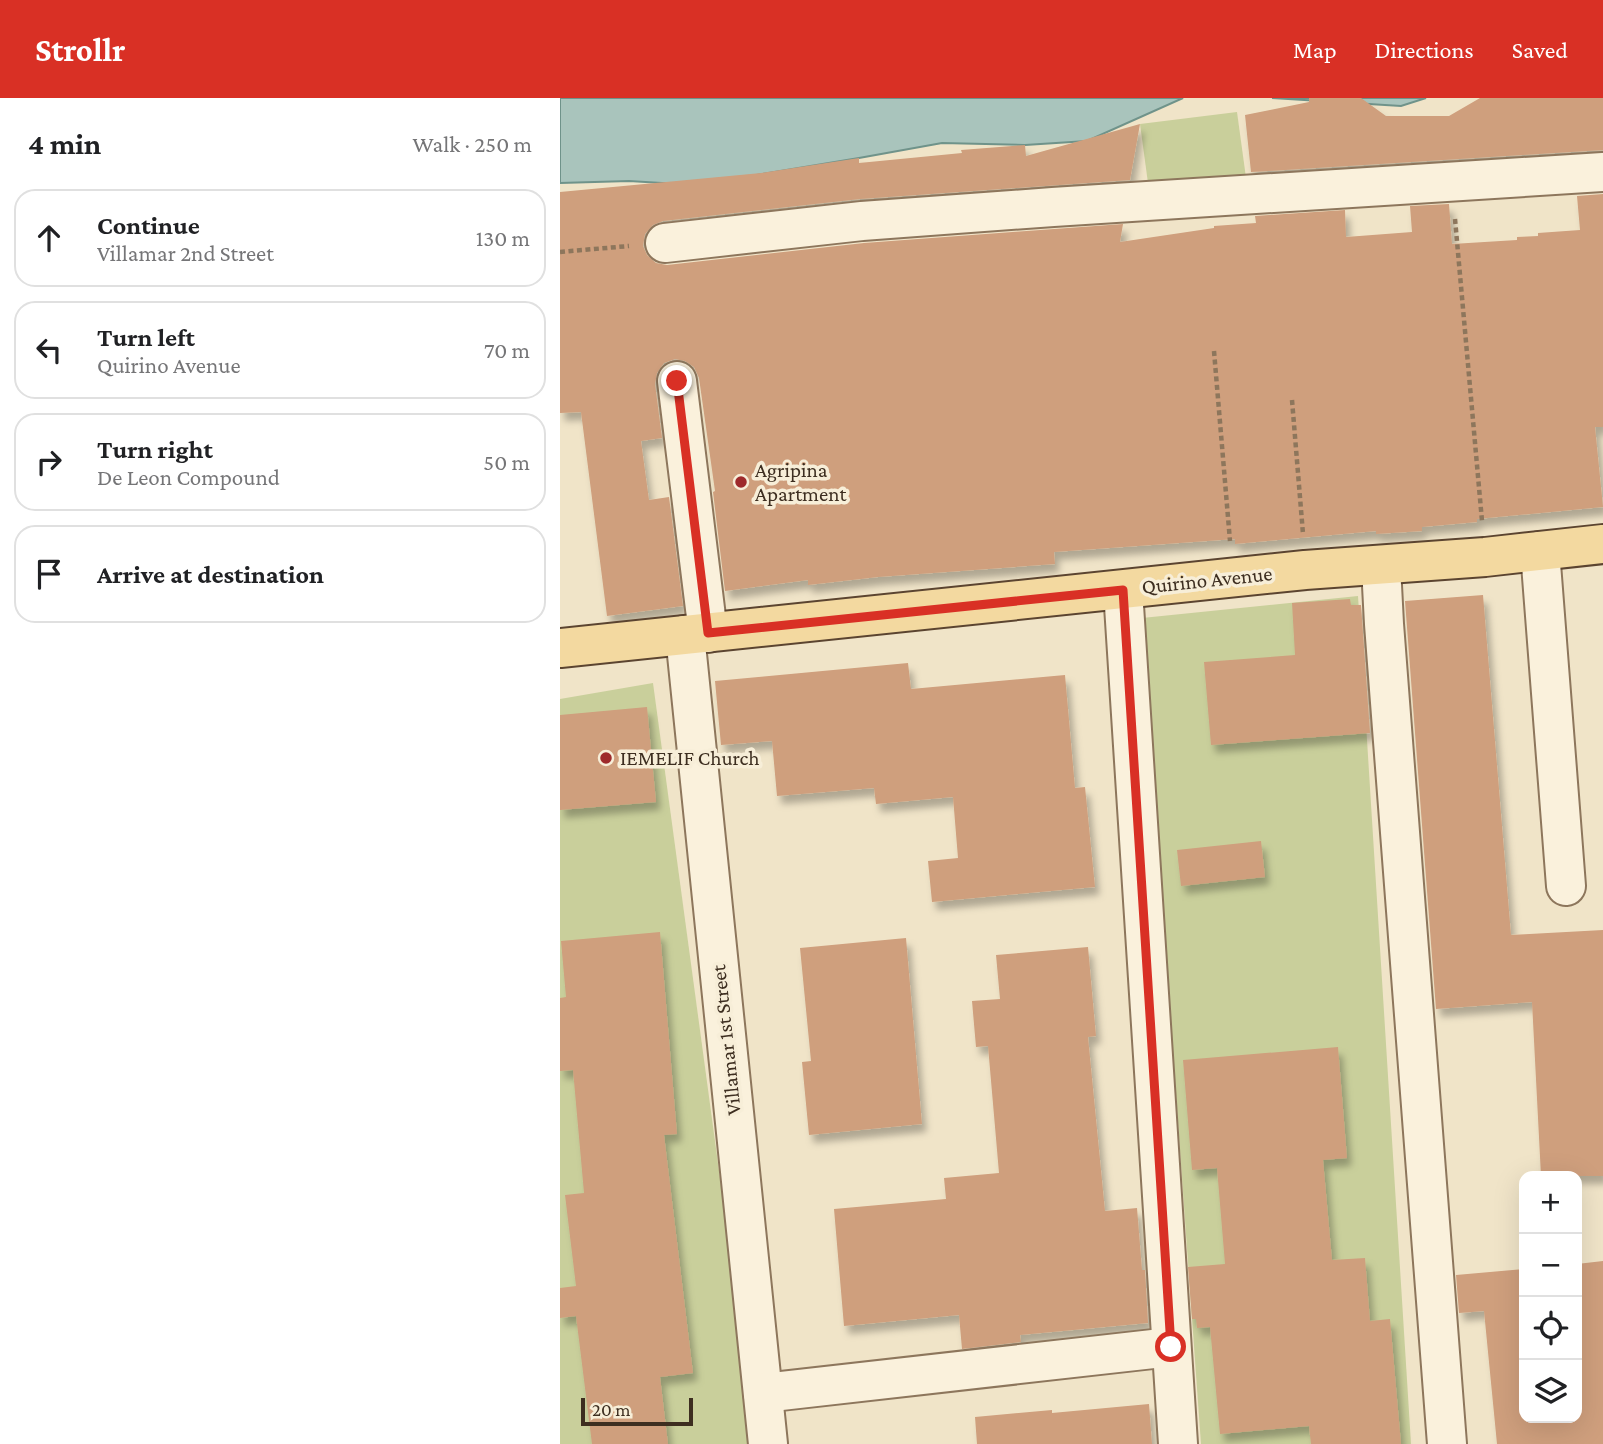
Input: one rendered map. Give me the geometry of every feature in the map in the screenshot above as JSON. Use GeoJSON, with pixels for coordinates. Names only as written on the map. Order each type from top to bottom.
{"type":"FeatureCollection","features":[{"type":"Feature","properties":{"kind":"main road","name":"Quirino Avenue"},"geometry":{"type":"LineString","coordinates":[[560,648],[1234,577],[1485,557],[1603,544]]}},
{"type":"Feature","properties":{"kind":"street"},"geometry":{"type":"LineString","coordinates":[[665,243],[862,221],[1143,200],[1603,172]]}},
{"type":"Feature","properties":{"kind":"street","name":"Villamar 1st Street"},"geometry":{"type":"LineString","coordinates":[[677,381],[696,634],[768,1444]]}},
{"type":"Feature","properties":{"kind":"street"},"geometry":{"type":"LineString","coordinates":[[1540,551],[1566,886]]}},
{"type":"Feature","properties":{"kind":"street"},"geometry":{"type":"LineString","coordinates":[[1381,566],[1447,1444]]}},
{"type":"Feature","properties":{"kind":"street"},"geometry":{"type":"LineString","coordinates":[[1123,590],[1178,1444]]}},
{"type":"Feature","properties":{"kind":"street"},"geometry":{"type":"LineString","coordinates":[[763,1393],[1171,1347]]}},
{"type":"Feature","properties":{"kind":"path"},"geometry":{"type":"LineString","coordinates":[[1452,181],[1485,557]]}},
{"type":"Feature","properties":{"kind":"path"},"geometry":{"type":"LineString","coordinates":[[560,252],[665,243]]}},
{"type":"Feature","properties":{"kind":"path"},"geometry":{"type":"LineString","coordinates":[[1214,351],[1234,577]]}},
{"type":"Feature","properties":{"kind":"path"},"geometry":{"type":"LineString","coordinates":[[1292,400],[1305,570]]}},
{"type":"Feature","properties":{"kind":"green space"},"geometry":{"type":"Polygon","coordinates":[[[1237,112],[1247,185],[1150,198],[1140,124],[1237,112]]]}},
{"type":"Feature","properties":{"kind":"green space"},"geometry":{"type":"Polygon","coordinates":[[[1358,596],[1411,1444],[1201,1444],[1142,618],[1358,596]]]}},
{"type":"Feature","properties":{"kind":"green space"},"geometry":{"type":"Polygon","coordinates":[[[653,683],[756,1444],[560,1444],[560,699],[653,683]]]}},
{"type":"Feature","properties":{"kind":"water"},"geometry":{"type":"Polygon","coordinates":[[[560,98],[1183,98],[1087,141],[1025,145],[942,143],[695,185],[629,181],[560,183],[560,98]]]}},
{"type":"Feature","properties":{"kind":"water"},"geometry":{"type":"Polygon","coordinates":[[[1272,98],[1426,98],[1401,106],[1272,98]]]}},
{"type":"Feature","properties":{"kind":"building"},"geometry":{"type":"Polygon","coordinates":[[[1309,98],[1361,98],[1386,116],[1449,116],[1480,98],[1603,98],[1603,150],[1251,172],[1245,115],[1309,102],[1309,98]]]}},
{"type":"Feature","properties":{"kind":"building"},"geometry":{"type":"Polygon","coordinates":[[[1140,124],[1130,180],[860,199],[663,221],[653,225],[645,234],[643,246],[647,255],[656,263],[667,265],[864,243],[1123,224],[1120,242],[1214,226],[1256,223],[1255,216],[1345,210],[1346,237],[1412,232],[1410,206],[1449,204],[1452,244],[1517,240],[1517,237],[1538,236],[1538,233],[1580,230],[1577,196],[1603,194],[1603,427],[1595,427],[1603,507],[1477,519],[1477,522],[1422,527],[1422,531],[1376,534],[1376,531],[1235,544],[1235,539],[1054,552],[1055,564],[808,585],[808,580],[725,591],[715,491],[699,378],[694,367],[675,359],[664,363],[657,373],[655,384],[662,438],[641,441],[649,500],[669,497],[683,606],[607,616],[581,412],[560,413],[560,192],[761,173],[859,158],[859,163],[1025,145],[1026,156],[1140,124]]]}},
{"type":"Feature","properties":{"kind":"building"},"geometry":{"type":"Polygon","coordinates":[[[1483,595],[1511,935],[1603,930],[1603,1176],[1582,1176],[1582,1171],[1541,1171],[1532,1002],[1436,1009],[1405,601],[1483,595]]]}},
{"type":"Feature","properties":{"kind":"building"},"geometry":{"type":"Polygon","coordinates":[[[1350,599],[1351,605],[1361,605],[1370,733],[1211,745],[1204,662],[1295,655],[1292,603],[1350,599]]]}},
{"type":"Feature","properties":{"kind":"building"},"geometry":{"type":"Polygon","coordinates":[[[908,663],[911,689],[1065,675],[1075,788],[1085,787],[1095,887],[932,902],[928,861],[958,858],[953,797],[876,804],[874,788],[777,796],[772,741],[721,745],[715,681],[908,663]]]}},
{"type":"Feature","properties":{"kind":"building","name":"IEMELIF Church"},"geometry":{"type":"Polygon","coordinates":[[[647,707],[656,802],[560,810],[560,715],[647,707]]]}},
{"type":"Feature","properties":{"kind":"building"},"geometry":{"type":"Polygon","coordinates":[[[1261,841],[1265,877],[1181,886],[1177,850],[1261,841]]]}},
{"type":"Feature","properties":{"kind":"building"},"geometry":{"type":"Polygon","coordinates":[[[660,932],[677,1134],[664,1135],[693,1373],[660,1377],[668,1444],[592,1444],[576,1316],[560,1318],[560,1288],[576,1286],[565,1195],[584,1193],[573,1070],[560,1071],[560,998],[566,997],[561,941],[660,932]]]}},
{"type":"Feature","properties":{"kind":"building"},"geometry":{"type":"Polygon","coordinates":[[[906,938],[922,1124],[809,1135],[802,1062],[811,1061],[800,948],[906,938]]]}},
{"type":"Feature","properties":{"kind":"building"},"geometry":{"type":"Polygon","coordinates":[[[1088,947],[1096,1036],[1088,1037],[1105,1211],[1137,1208],[1148,1323],[1020,1335],[1021,1342],[962,1349],[959,1315],[844,1326],[834,1209],[946,1199],[944,1178],[999,1173],[988,1046],[976,1047],[972,1001],[1000,999],[996,955],[1088,947]]]}},
{"type":"Feature","properties":{"kind":"building"},"geometry":{"type":"Polygon","coordinates":[[[1338,1047],[1347,1158],[1323,1160],[1332,1260],[1365,1258],[1370,1321],[1390,1319],[1401,1444],[1311,1444],[1309,1426],[1220,1434],[1210,1327],[1197,1328],[1196,1319],[1192,1319],[1188,1267],[1225,1264],[1217,1168],[1192,1170],[1183,1060],[1338,1047]]]}},
{"type":"Feature","properties":{"kind":"building"},"geometry":{"type":"Polygon","coordinates":[[[1603,1261],[1603,1444],[1497,1444],[1484,1311],[1459,1313],[1456,1275],[1519,1269],[1519,1423],[1582,1423],[1582,1263],[1603,1261]]]}},
{"type":"Feature","properties":{"kind":"building"},"geometry":{"type":"Polygon","coordinates":[[[1149,1404],[1152,1444],[977,1444],[975,1417],[1149,1404]]]}},
{"type":"Feature","properties":{"kind":"place","name":"Agripina Apartment"},"geometry":{"type":"Point","coordinates":[741,482]}},
{"type":"Feature","properties":{"kind":"place","name":"IEMELIF Church"},"geometry":{"type":"Point","coordinates":[606,758]}},
{"type":"Feature","properties":{"kind":"route"},"geometry":{"type":"LineString","coordinates":[[677,381],[708,633],[1123,590],[1171,1347]]}}]}
